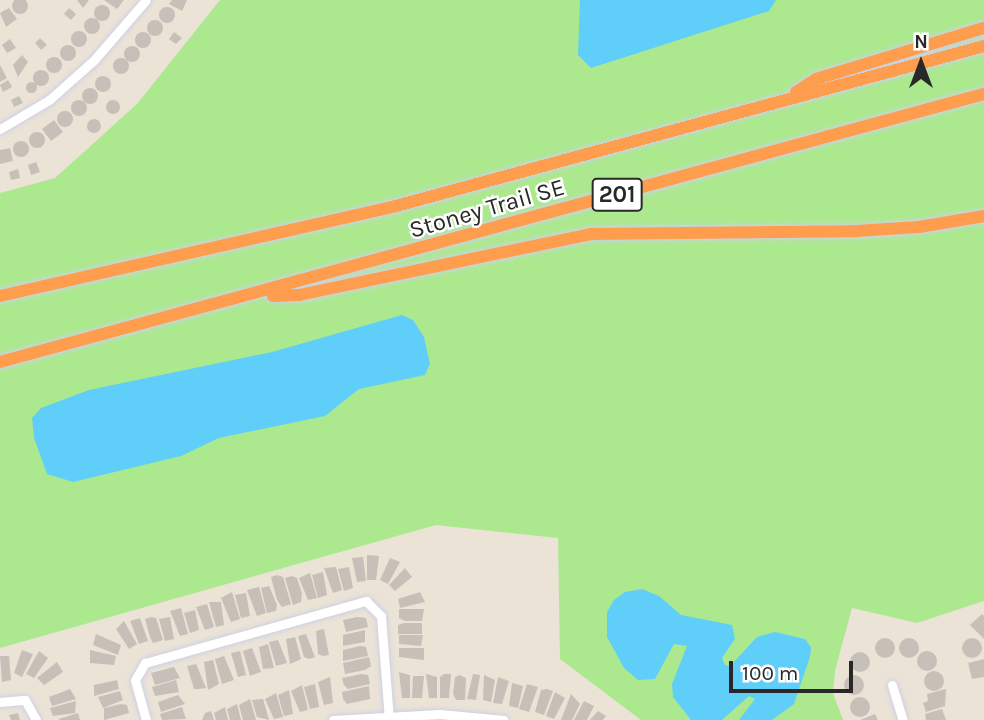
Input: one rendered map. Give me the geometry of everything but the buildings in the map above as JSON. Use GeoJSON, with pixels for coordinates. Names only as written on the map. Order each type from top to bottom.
{"type":"FeatureCollection","features":[{"type":"Feature","properties":{"kind":"highway"},"geometry":{"type":"LineString","coordinates":[[783,100],[816,79],[984,28]]}},
{"type":"Feature","properties":{"kind":"highway","name":"Stoney Trail SE"},"geometry":{"type":"LineString","coordinates":[[3,296],[396,206],[984,46]]}},
{"type":"Feature","properties":{"kind":"highway","name":"Stoney Trail SE"},"geometry":{"type":"LineString","coordinates":[[0,362],[251,297],[984,94]]}},
{"type":"Feature","properties":{"kind":"highway"},"geometry":{"type":"LineString","coordinates":[[251,297],[299,295],[590,234],[856,231],[984,216]]}},
{"type":"Feature","properties":{"kind":"highway"},"geometry":{"type":"LineString","coordinates":[[966,220],[984,222]]}},
{"type":"Feature","properties":{"kind":"street"},"geometry":{"type":"LineString","coordinates":[[0,130],[36,111],[94,60],[146,0]]}},
{"type":"Feature","properties":{"kind":"street"},"geometry":{"type":"LineString","coordinates":[[146,720],[135,680],[145,663],[366,601],[381,616],[388,717]]}},
{"type":"Feature","properties":{"kind":"street"},"geometry":{"type":"LineString","coordinates":[[892,685],[904,720]]}},
{"type":"Feature","properties":{"kind":"street"},"geometry":{"type":"LineString","coordinates":[[0,702],[25,700],[36,720]]}},
{"type":"Feature","properties":{"kind":"street"},"geometry":{"type":"LineString","coordinates":[[333,720],[388,717],[504,720]]}},
{"type":"Feature","properties":{"kind":"green space"},"geometry":{"type":"Polygon","coordinates":[[[220,0],[984,0],[984,601],[917,623],[852,608],[835,671],[833,693],[843,720],[641,720],[560,659],[558,538],[436,525],[0,648],[0,193],[55,178],[137,104],[220,0]]]}},
{"type":"Feature","properties":{"kind":"water"},"geometry":{"type":"Polygon","coordinates":[[[580,0],[776,0],[769,11],[591,68],[578,55],[580,0]]]}},
{"type":"Feature","properties":{"kind":"water"},"geometry":{"type":"Polygon","coordinates":[[[402,315],[413,320],[424,337],[430,364],[425,375],[359,389],[325,416],[219,438],[181,456],[73,482],[47,474],[34,438],[32,418],[41,408],[89,390],[272,352],[402,315]]]}},
{"type":"Feature","properties":{"kind":"water"},"geometry":{"type":"Polygon","coordinates":[[[642,589],[659,596],[681,615],[732,625],[735,639],[722,658],[725,665],[730,666],[757,637],[775,632],[805,639],[811,647],[810,657],[794,704],[772,720],[739,720],[755,699],[749,696],[722,720],[691,720],[673,697],[672,684],[687,646],[674,644],[655,679],[638,680],[624,668],[607,637],[607,612],[614,600],[625,592],[642,589]]]}}]}
